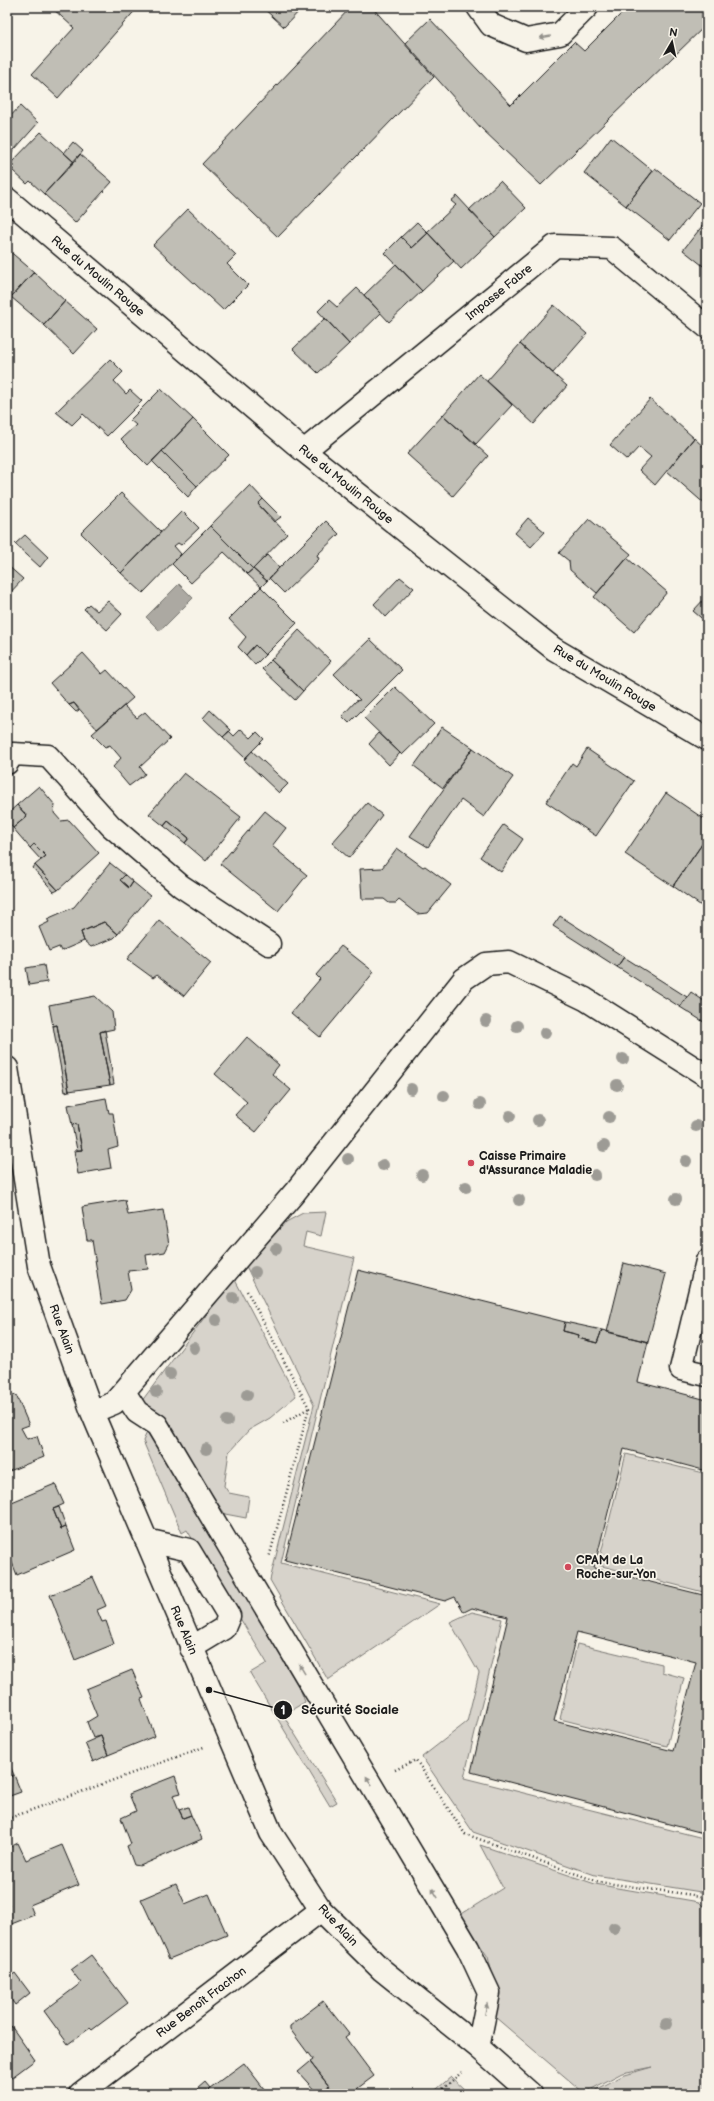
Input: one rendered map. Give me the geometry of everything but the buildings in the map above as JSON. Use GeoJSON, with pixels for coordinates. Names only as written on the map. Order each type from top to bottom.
{"type":"FeatureCollection","features":[{"type":"Feature","properties":{"kind":"street"},"geometry":{"type":"LineString","coordinates":[[478,7],[492,25],[526,40],[560,34],[587,7]]}},
{"type":"Feature","properties":{"kind":"street","name":"Rue du Moulin Rouge"},"geometry":{"type":"LineString","coordinates":[[7,199],[304,452],[554,649],[707,739]]}},
{"type":"Feature","properties":{"kind":"street","name":"Impasse Fabre"},"geometry":{"type":"LineString","coordinates":[[304,452],[555,246],[612,248],[707,327]]}},
{"type":"Feature","properties":{"kind":"street"},"geometry":{"type":"LineString","coordinates":[[7,763],[14,754],[48,756],[111,826],[176,881],[269,944]]}},
{"type":"Feature","properties":{"kind":"street"},"geometry":{"type":"LineString","coordinates":[[92,1412],[114,1403],[124,1392],[295,1192],[464,979],[486,964],[510,962],[585,999],[707,1076]]}},
{"type":"Feature","properties":{"kind":"street","name":"Rue Alain"},"geometry":{"type":"LineString","coordinates":[[7,1068],[40,1266],[92,1412],[191,1648],[271,1833],[321,1910],[382,1970],[481,2049],[531,2094]]}},
{"type":"Feature","properties":{"kind":"street"},"geometry":{"type":"LineString","coordinates":[[707,1261],[681,1369],[707,1375]]}},
{"type":"Feature","properties":{"kind":"street"},"geometry":{"type":"LineString","coordinates":[[124,1392],[137,1412],[157,1424],[468,1948],[489,1993],[481,2049]]}},
{"type":"Feature","properties":{"kind":"street"},"geometry":{"type":"LineString","coordinates":[[146,1540],[189,1550],[229,1616],[224,1628],[191,1648]]}},
{"type":"Feature","properties":{"kind":"street","name":"Rue Benoît Frachon"},"geometry":{"type":"LineString","coordinates":[[80,2094],[283,1941],[321,1910]]}},
{"type":"Feature","properties":{"kind":"path"},"geometry":{"type":"LineString","coordinates":[[233,1264],[309,1408],[268,1562]]}},
{"type":"Feature","properties":{"kind":"path"},"geometry":{"type":"LineString","coordinates":[[283,1423],[309,1408]]}},
{"type":"Feature","properties":{"kind":"path"},"geometry":{"type":"LineString","coordinates":[[7,1819],[230,1738]]}},
{"type":"Feature","properties":{"kind":"path"},"geometry":{"type":"LineString","coordinates":[[369,1782],[416,1760],[466,1834],[599,1882],[707,1898]]}},
{"type":"Feature","properties":{"kind":"path"},"geometry":{"type":"LineString","coordinates":[[437,2094],[481,2049]]}},
{"type":"Feature","properties":{"kind":"shaded area"},"geometry":{"type":"Polygon","coordinates":[[[179,584],[193,598],[160,631],[146,617],[179,584]]]}},
{"type":"Feature","properties":{"kind":"shaded area"},"geometry":{"type":"Polygon","coordinates":[[[326,1212],[321,1236],[306,1232],[303,1246],[354,1258],[281,1563],[440,1604],[328,1680],[270,1580],[314,1405],[246,1266],[286,1222],[303,1213],[326,1212]]]}},
{"type":"Feature","properties":{"kind":"shaded area"},"geometry":{"type":"Polygon","coordinates":[[[234,1278],[296,1396],[270,1418],[249,1430],[229,1452],[224,1486],[229,1493],[249,1497],[246,1518],[225,1514],[159,1415],[141,1402],[234,1278]]]}},
{"type":"Feature","properties":{"kind":"shaded area"},"geometry":{"type":"Polygon","coordinates":[[[148,1430],[301,1691],[305,1702],[283,1715],[337,1802],[330,1806],[250,1673],[267,1663],[187,1530],[182,1533],[143,1441],[148,1430]]]}},
{"type":"Feature","properties":{"kind":"shaded area"},"geometry":{"type":"Polygon","coordinates":[[[626,1454],[707,1474],[707,1593],[598,1565],[626,1454]]]}},
{"type":"Feature","properties":{"kind":"shaded area"},"geometry":{"type":"Polygon","coordinates":[[[472,1612],[502,1619],[464,1778],[707,1839],[707,1893],[595,1875],[473,1832],[422,1757],[467,1722],[479,1673],[450,1622],[472,1612]]]}},
{"type":"Feature","properties":{"kind":"shaded area"},"geometry":{"type":"Polygon","coordinates":[[[577,1644],[662,1664],[662,1672],[684,1678],[667,1746],[560,1719],[577,1644]]]}},
{"type":"Feature","properties":{"kind":"shaded area"},"geometry":{"type":"Polygon","coordinates":[[[480,1845],[595,1884],[699,1902],[707,1910],[707,2094],[670,2092],[662,2094],[588,2094],[624,2075],[652,2067],[622,2073],[584,2093],[495,2017],[497,1994],[488,1957],[460,1915],[503,1888],[480,1845]]]}},
{"type":"Feature","properties":{"kind":"shaded area"},"geometry":{"type":"Polygon","coordinates":[[[451,2077],[465,2090],[460,2094],[431,2094],[451,2077]]]}},
{"type":"Feature","properties":{"kind":"place","name":"Caisse Primaire d'Assurance Maladie"},"geometry":{"type":"Point","coordinates":[471,1163]}},
{"type":"Feature","properties":{"kind":"place","name":"CPAM de La Roche-sur-Yon"},"geometry":{"type":"Point","coordinates":[568,1567]}},
{"type":"Feature","properties":{"kind":"place","name":"Sécurité Sociale"},"geometry":{"type":"Point","coordinates":[209,1690]}}]}
